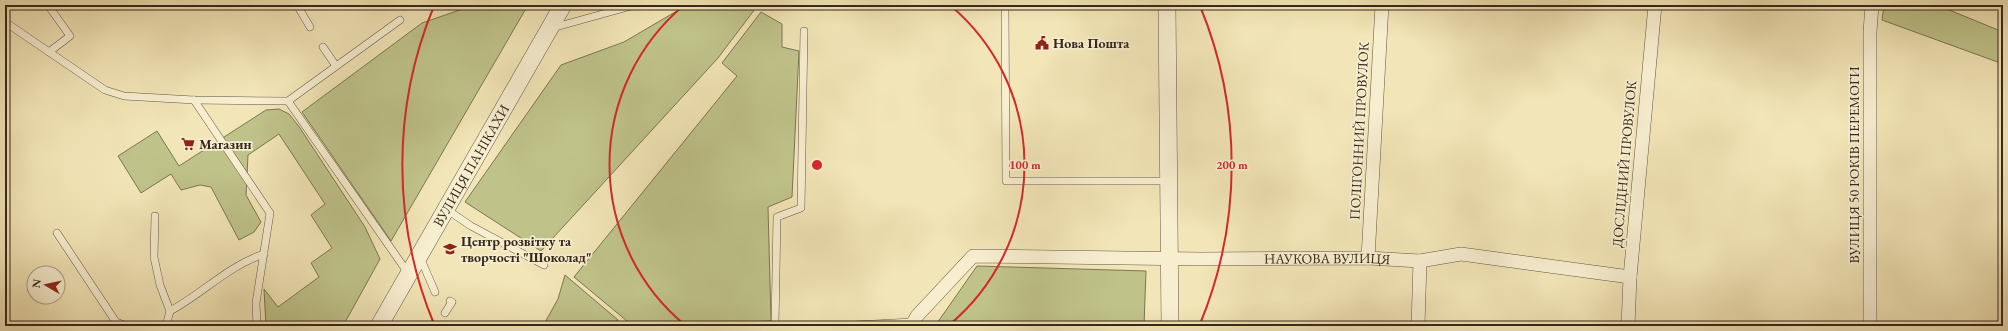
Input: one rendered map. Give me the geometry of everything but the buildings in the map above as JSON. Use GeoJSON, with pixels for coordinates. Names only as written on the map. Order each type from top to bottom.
{"type":"FeatureCollection","features":[{"type":"Feature","properties":{"kind":"street","name":"ВУЛИЦЯ ПАНІКАХИ"},"geometry":{"type":"LineString","coordinates":[[379,326],[563,5]]}},
{"type":"Feature","properties":{"kind":"street"},"geometry":{"type":"LineString","coordinates":[[1167,5],[1170,326]]}},
{"type":"Feature","properties":{"kind":"street","name":"ПОЛІГОННИЙ ПРОВУЛОК"},"geometry":{"type":"LineString","coordinates":[[1368,258],[1382,5]]}},
{"type":"Feature","properties":{"kind":"street","name":"ДОСЛІДНИЙ ПРОВУЛОК"},"geometry":{"type":"LineString","coordinates":[[1628,326],[1630,276],[1655,5]]}},
{"type":"Feature","properties":{"kind":"street","name":"ВУЛИЦЯ 50 РОКІВ ПЕРЕМОГИ"},"geometry":{"type":"LineString","coordinates":[[1870,326],[1870,32],[1872,5]]}},
{"type":"Feature","properties":{"kind":"street","name":"НАУКОВА ВУЛИЦЯ"},"geometry":{"type":"LineString","coordinates":[[912,324],[973,256],[1170,259],[1368,258],[1420,262],[1461,254],[1630,276]]}},
{"type":"Feature","properties":{"kind":"street"},"geometry":{"type":"LineString","coordinates":[[1418,326],[1420,262]]}},
{"type":"Feature","properties":{"kind":"lane"},"geometry":{"type":"LineString","coordinates":[[48,5],[70,36],[49,52]]}},
{"type":"Feature","properties":{"kind":"lane"},"geometry":{"type":"LineString","coordinates":[[297,5],[310,27]]}},
{"type":"Feature","properties":{"kind":"lane"},"geometry":{"type":"LineString","coordinates":[[550,28],[635,5]]}},
{"type":"Feature","properties":{"kind":"lane"},"geometry":{"type":"LineString","coordinates":[[1005,5],[1006,182],[1169,181]]}},
{"type":"Feature","properties":{"kind":"lane"},"geometry":{"type":"LineString","coordinates":[[5,22],[105,90],[124,96],[194,100],[288,101],[400,20]]}},
{"type":"Feature","properties":{"kind":"lane"},"geometry":{"type":"LineString","coordinates":[[775,326],[777,217],[801,208],[804,31]]}},
{"type":"Feature","properties":{"kind":"lane"},"geometry":{"type":"LineString","coordinates":[[323,47],[336,66]]}},
{"type":"Feature","properties":{"kind":"lane"},"geometry":{"type":"LineString","coordinates":[[194,100],[270,213],[256,303],[257,326]]}},
{"type":"Feature","properties":{"kind":"lane"},"geometry":{"type":"LineString","coordinates":[[288,101],[408,274]]}},
{"type":"Feature","properties":{"kind":"lane"},"geometry":{"type":"LineString","coordinates":[[446,209],[471,226],[544,265]]}},
{"type":"Feature","properties":{"kind":"lane"},"geometry":{"type":"LineString","coordinates":[[155,216],[154,257],[160,285],[170,310],[166,326]]}},
{"type":"Feature","properties":{"kind":"lane"},"geometry":{"type":"LineString","coordinates":[[57,233],[116,322],[127,326]]}},
{"type":"Feature","properties":{"kind":"lane"},"geometry":{"type":"LineString","coordinates":[[170,310],[189,301],[207,286],[231,271],[253,258],[264,254]]}},
{"type":"Feature","properties":{"kind":"lane"},"geometry":{"type":"LineString","coordinates":[[419,254],[435,292]]}},
{"type":"Feature","properties":{"kind":"lane"},"geometry":{"type":"LineString","coordinates":[[445,313],[452,302],[450,301]]}},
{"type":"Feature","properties":{"kind":"lane"},"geometry":{"type":"LineString","coordinates":[[834,326],[912,324]]}},
{"type":"Feature","properties":{"kind":"green space"},"geometry":{"type":"Polygon","coordinates":[[[474,5],[528,5],[391,241],[302,112],[422,23],[474,5]]]}},
{"type":"Feature","properties":{"kind":"green space"},"geometry":{"type":"Polygon","coordinates":[[[687,5],[758,5],[718,58],[541,251],[465,202],[561,65],[624,42],[687,5]]]}},
{"type":"Feature","properties":{"kind":"green space"},"geometry":{"type":"Polygon","coordinates":[[[1884,5],[1937,5],[2003,32],[2003,64],[1882,20],[1884,5]]]}},
{"type":"Feature","properties":{"kind":"green space"},"geometry":{"type":"Polygon","coordinates":[[[761,12],[782,24],[782,47],[799,51],[792,197],[768,207],[771,321],[633,326],[574,277],[737,76],[722,63],[761,12]]]}},
{"type":"Feature","properties":{"kind":"green space"},"geometry":{"type":"Polygon","coordinates":[[[279,109],[289,114],[300,128],[365,227],[380,259],[343,326],[266,326],[264,289],[278,307],[319,277],[311,263],[332,248],[311,215],[325,204],[279,134],[248,155],[246,195],[261,222],[254,232],[239,240],[211,187],[200,185],[181,190],[171,174],[141,193],[118,156],[157,131],[179,166],[266,110],[279,109]]]}},
{"type":"Feature","properties":{"kind":"green space"},"geometry":{"type":"Polygon","coordinates":[[[977,266],[1146,271],[1144,326],[935,326],[977,266]]]}},
{"type":"Feature","properties":{"kind":"green space"},"geometry":{"type":"Polygon","coordinates":[[[565,275],[618,320],[610,326],[543,326],[558,299],[565,275]]]}},
{"type":"Feature","properties":{"kind":"place","name":"Нова Пошта"},"geometry":{"type":"Point","coordinates":[1042,43]}},
{"type":"Feature","properties":{"kind":"place","name":"Магазин"},"geometry":{"type":"Point","coordinates":[188,144]}},
{"type":"Feature","properties":{"kind":"place","name":"Центр розвітку та творчості \"Шоколад\""},"geometry":{"type":"Point","coordinates":[450,249]}}]}
